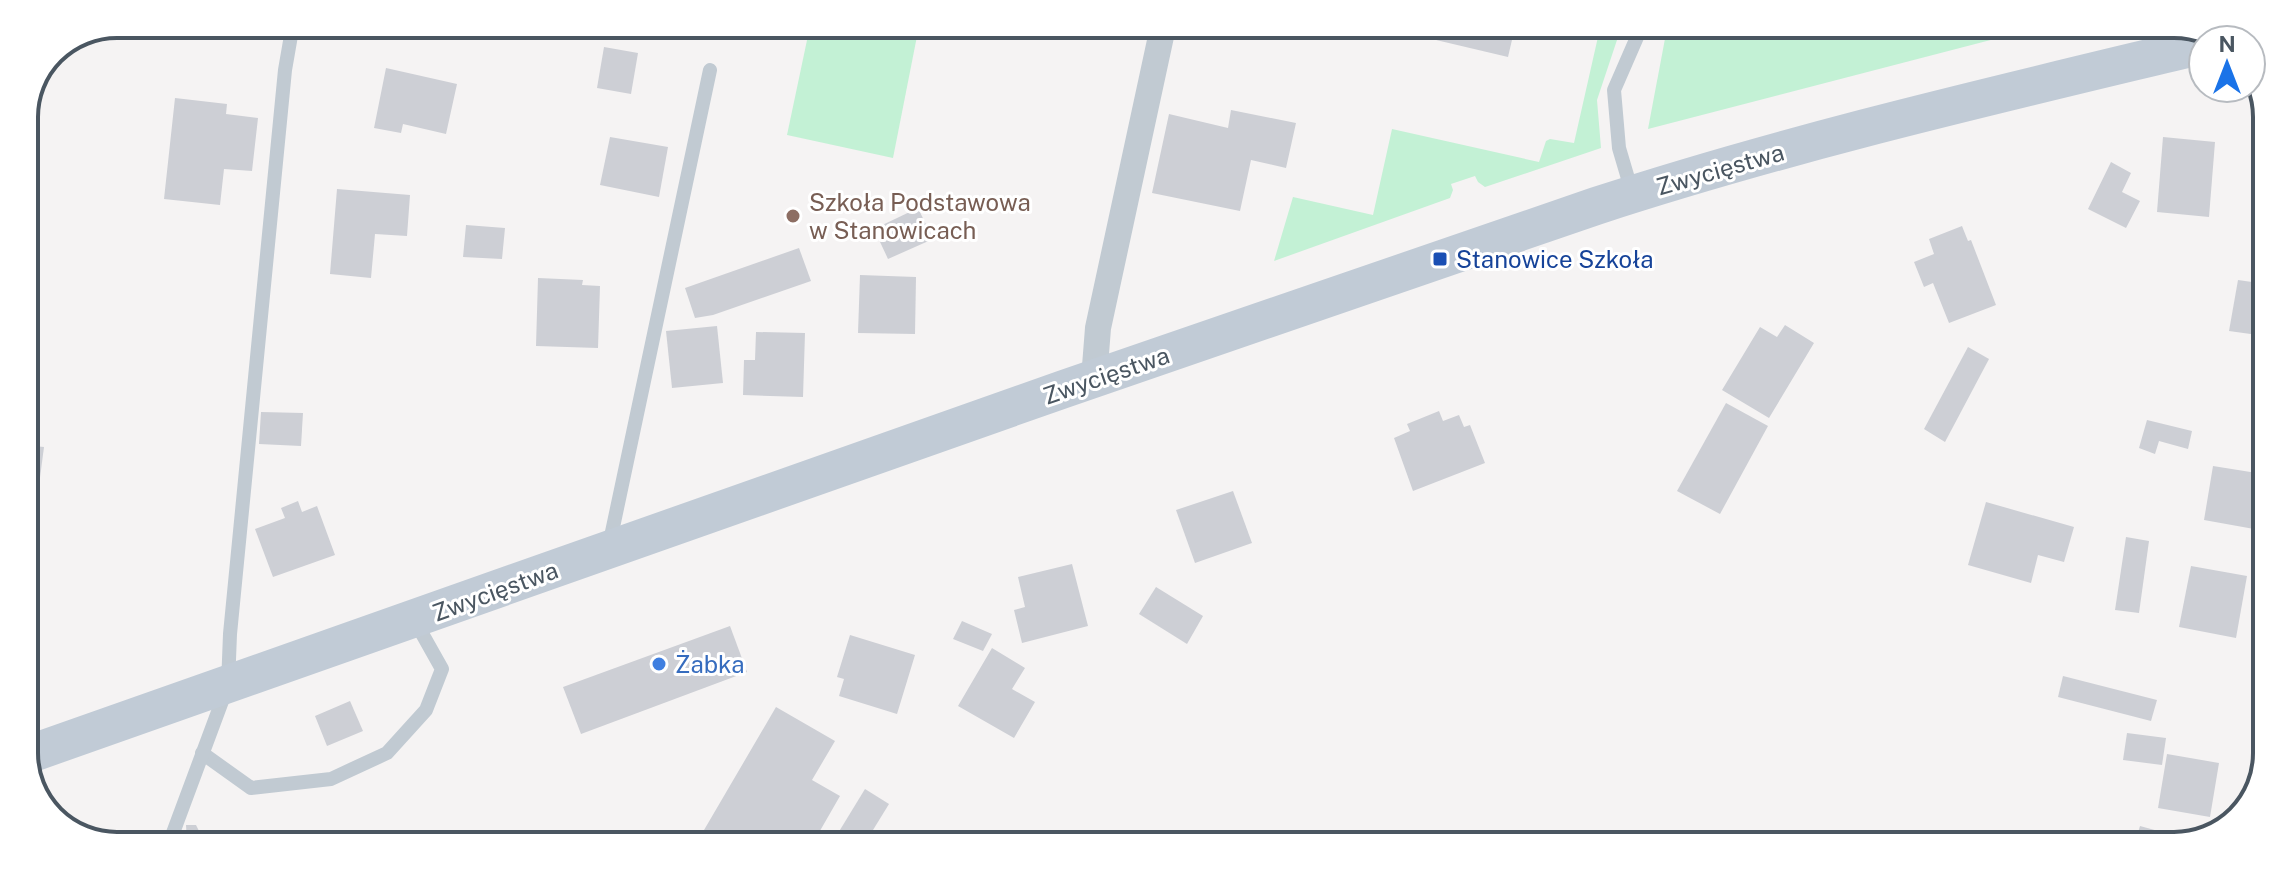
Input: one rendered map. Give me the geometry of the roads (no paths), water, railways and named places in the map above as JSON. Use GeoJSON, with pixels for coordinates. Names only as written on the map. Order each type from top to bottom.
{"type":"FeatureCollection","features":[{"type":"Feature","properties":{"kind":"main road","name":"Zwycięstwa"},"geometry":{"type":"LineString","coordinates":[[38,751],[1094,379],[1632,194],[1937,109],[2187,49]]}},
{"type":"Feature","properties":{"kind":"street"},"geometry":{"type":"LineString","coordinates":[[1094,379],[1098,328],[1161,38]]}},
{"type":"Feature","properties":{"kind":"lane"},"geometry":{"type":"LineString","coordinates":[[173,832],[228,685],[230,634],[282,101],[291,38]]}},
{"type":"Feature","properties":{"kind":"lane"},"geometry":{"type":"LineString","coordinates":[[1632,194],[1619,148],[1614,90],[1637,38]]}},
{"type":"Feature","properties":{"kind":"lane"},"geometry":{"type":"LineString","coordinates":[[608,551],[710,70]]}},
{"type":"Feature","properties":{"kind":"lane"},"geometry":{"type":"LineString","coordinates":[[202,753],[251,788],[331,779],[387,753],[426,710],[442,669],[414,620]]}},
{"type":"Feature","properties":{"kind":"place","name":"Szkoła Podstawowa w Stanowicach"},"geometry":{"type":"Point","coordinates":[793,216]}},
{"type":"Feature","properties":{"kind":"place","name":"Stanowice Szkoła"},"geometry":{"type":"Point","coordinates":[1440,259]}},
{"type":"Feature","properties":{"kind":"place","name":"Żabka"},"geometry":{"type":"Point","coordinates":[659,664]}}]}
